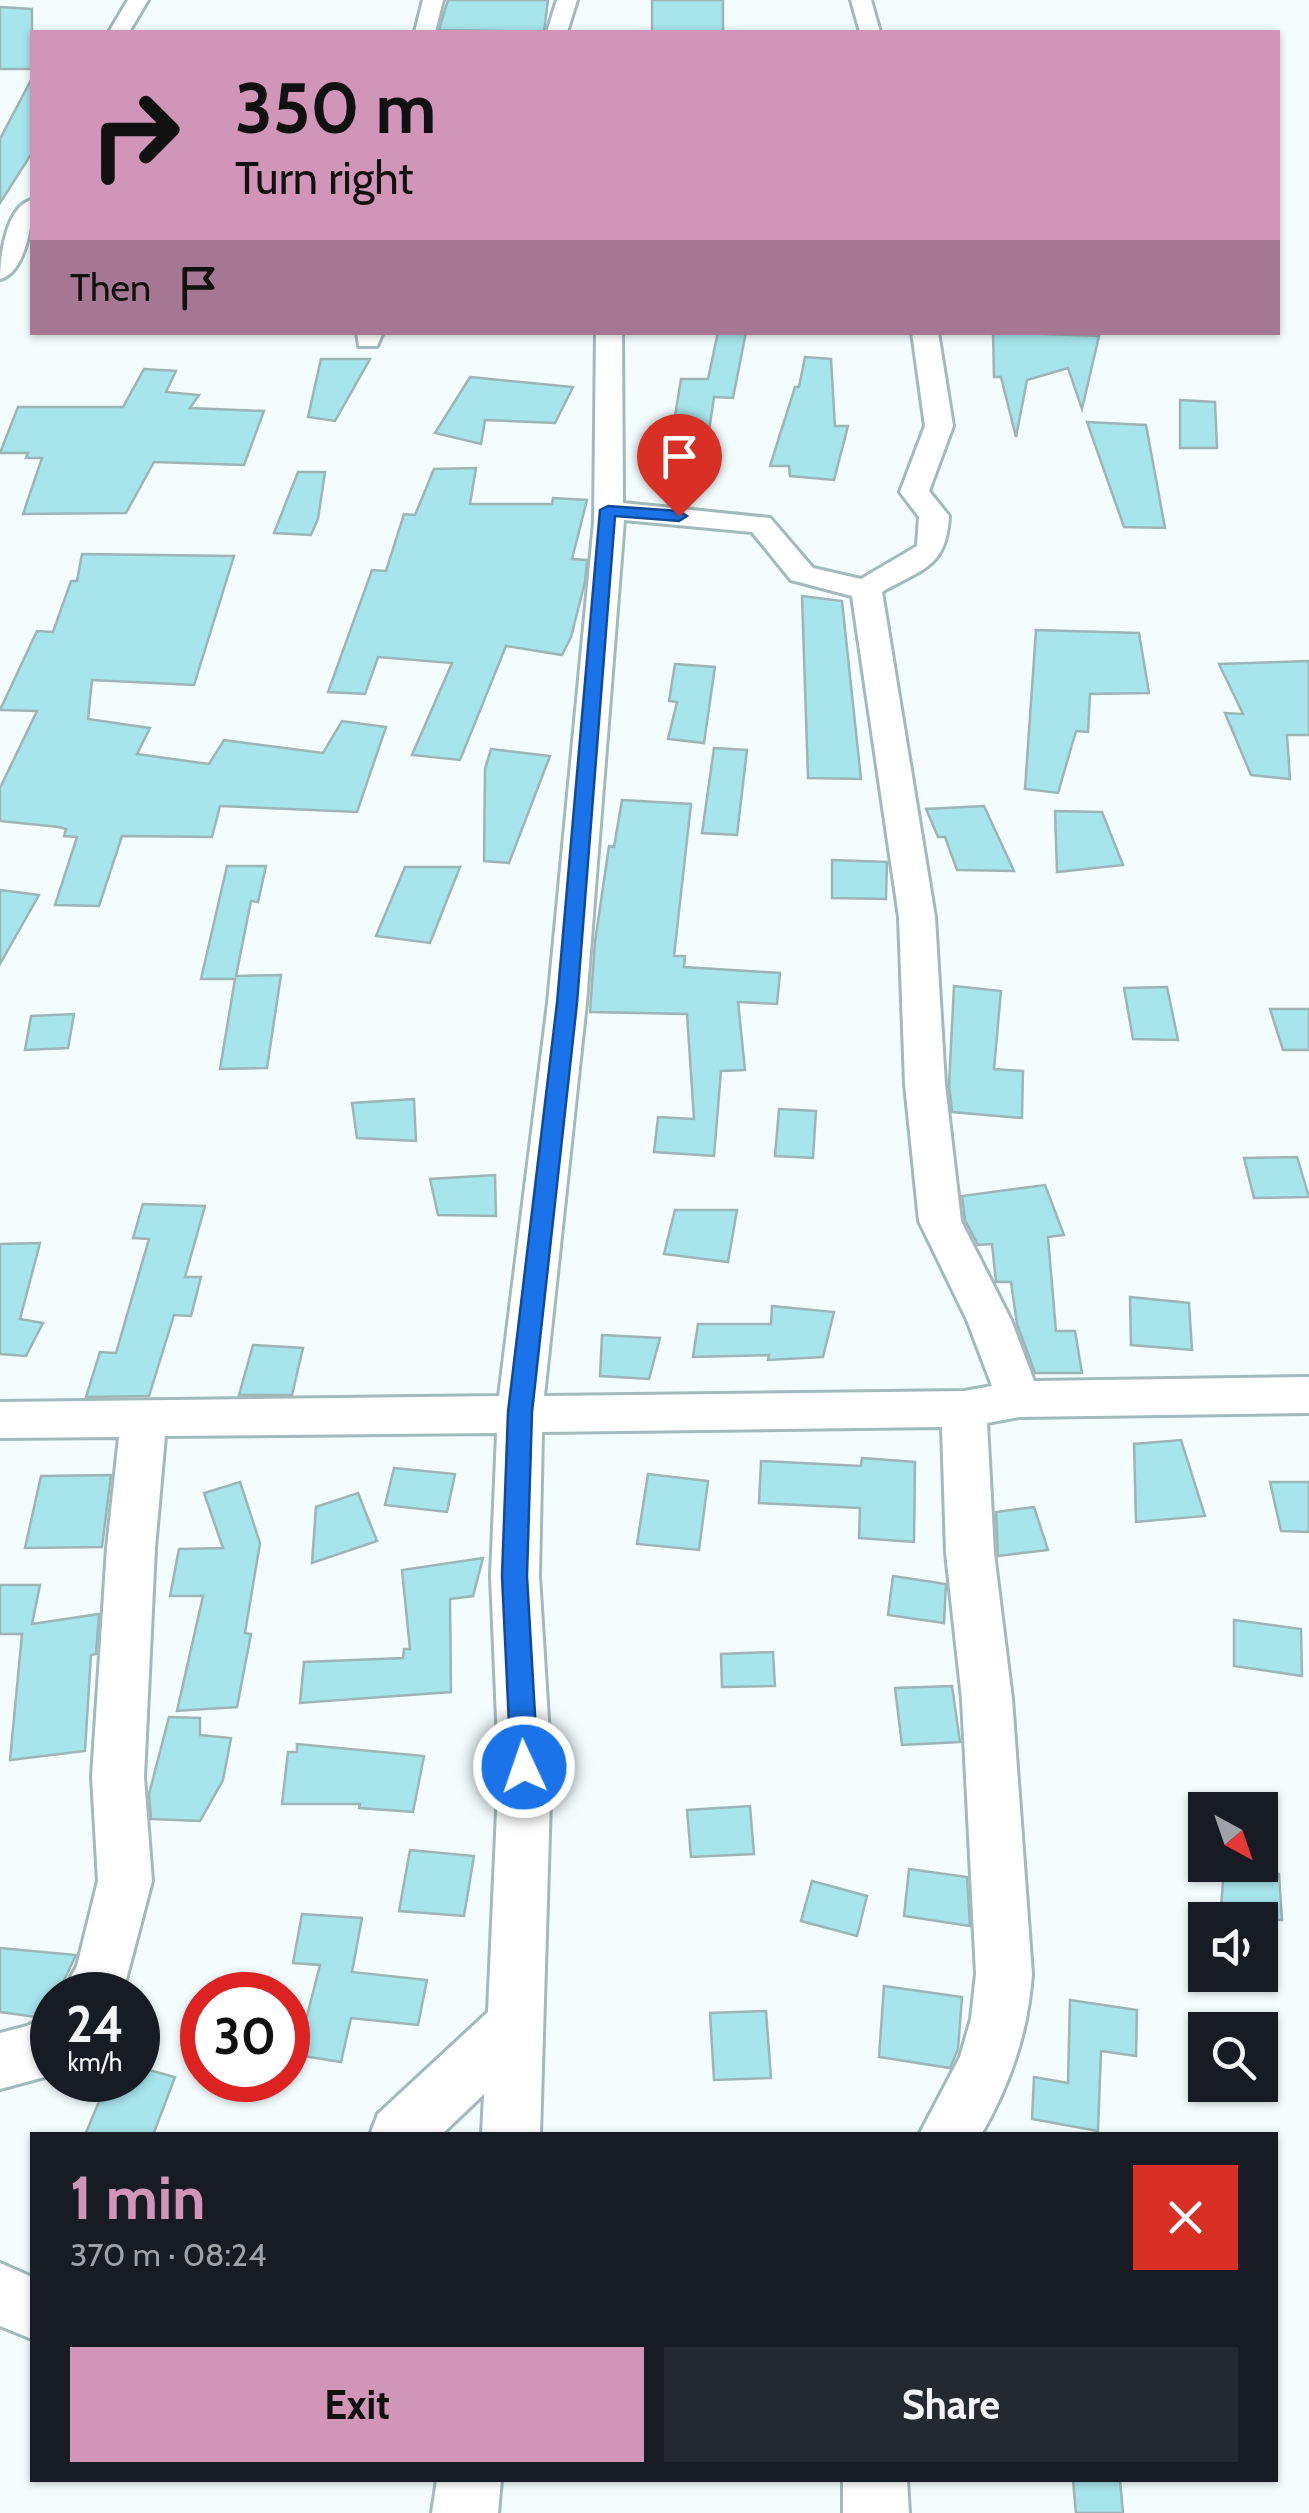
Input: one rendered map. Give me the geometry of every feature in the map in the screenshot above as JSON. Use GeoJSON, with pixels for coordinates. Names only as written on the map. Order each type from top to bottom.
{"type":"FeatureCollection","features":[{"type":"Feature","properties":{"kind":"street"},"geometry":{"type":"LineString","coordinates":[[120,30],[138,0]]}},
{"type":"Feature","properties":{"kind":"street"},"geometry":{"type":"LineString","coordinates":[[426,30],[433,0]]}},
{"type":"Feature","properties":{"kind":"street"},"geometry":{"type":"LineString","coordinates":[[558,30],[567,0]]}},
{"type":"Feature","properties":{"kind":"street"},"geometry":{"type":"LineString","coordinates":[[860,0],[869,30]]}},
{"type":"Feature","properties":{"kind":"street"},"geometry":{"type":"LineString","coordinates":[[0,272],[30,211]]}},
{"type":"Feature","properties":{"kind":"street"},"geometry":{"type":"LineString","coordinates":[[511,2132],[524,1767],[514,1576],[520,1412],[567,1003],[608,510],[608,335]]}},
{"type":"Feature","properties":{"kind":"street"},"geometry":{"type":"LineString","coordinates":[[608,510],[760,524],[771,530],[797,571],[810,578],[866,590],[923,557],[932,546],[934,516],[914,492],[939,426],[925,335]]}},
{"type":"Feature","properties":{"kind":"street"},"geometry":{"type":"LineString","coordinates":[[866,590],[917,917],[926,1084],[940,1221],[990,1320],[1019,1399]]}},
{"type":"Feature","properties":{"kind":"street"},"geometry":{"type":"LineString","coordinates":[[0,1420],[964,1409],[1019,1399],[1309,1395]]}},
{"type":"Feature","properties":{"kind":"street"},"geometry":{"type":"LineString","coordinates":[[950,2132],[978,2089],[1002,2016],[1004,1974],[987,1699],[970,1553],[964,1409]]}},
{"type":"Feature","properties":{"kind":"street"},"geometry":{"type":"LineString","coordinates":[[103,1972],[125,1881],[118,1777],[131,1548],[144,1419]]}},
{"type":"Feature","properties":{"kind":"street"},"geometry":{"type":"LineString","coordinates":[[403,2132],[515,2026]]}},
{"type":"Feature","properties":{"kind":"street"},"geometry":{"type":"LineString","coordinates":[[0,2061],[30,2054]]}},
{"type":"Feature","properties":{"kind":"street"},"geometry":{"type":"LineString","coordinates":[[0,2294],[30,2307]]}},
{"type":"Feature","properties":{"kind":"street"},"geometry":{"type":"LineString","coordinates":[[465,2513],[469,2482]]}},
{"type":"Feature","properties":{"kind":"street"},"geometry":{"type":"LineString","coordinates":[[875,2482],[876,2513]]}},
{"type":"Feature","properties":{"kind":"building"},"geometry":{"type":"Polygon","coordinates":[[[448,0],[548,0],[544,30],[439,30],[448,0]]]}},
{"type":"Feature","properties":{"kind":"building"},"geometry":{"type":"Polygon","coordinates":[[[652,0],[723,0],[723,30],[652,30],[652,0]]]}},
{"type":"Feature","properties":{"kind":"building"},"geometry":{"type":"Polygon","coordinates":[[[0,7],[32,9],[30,69],[0,69],[0,7]]]}},
{"type":"Feature","properties":{"kind":"building"},"geometry":{"type":"Polygon","coordinates":[[[30,82],[30,156],[0,203],[0,139],[30,82]]]}},
{"type":"Feature","properties":{"kind":"building"},"geometry":{"type":"Polygon","coordinates":[[[717,335],[745,335],[733,398],[714,397],[701,485],[664,485],[681,379],[708,379],[717,335]]]}},
{"type":"Feature","properties":{"kind":"building"},"geometry":{"type":"Polygon","coordinates":[[[993,335],[1099,336],[1082,409],[1068,368],[1027,380],[1016,437],[1001,377],[994,377],[993,335]]]}},
{"type":"Feature","properties":{"kind":"building"},"geometry":{"type":"Polygon","coordinates":[[[805,357],[831,359],[835,426],[848,426],[834,480],[790,476],[789,466],[770,466],[795,387],[799,387],[805,357]]]}},
{"type":"Feature","properties":{"kind":"building"},"geometry":{"type":"Polygon","coordinates":[[[321,359],[370,359],[335,421],[308,417],[321,359]]]}},
{"type":"Feature","properties":{"kind":"building"},"geometry":{"type":"Polygon","coordinates":[[[144,369],[176,371],[166,392],[199,395],[190,408],[264,411],[244,465],[154,462],[126,513],[23,514],[42,458],[26,458],[28,453],[0,453],[18,407],[123,407],[144,369]]]}},
{"type":"Feature","properties":{"kind":"building"},"geometry":{"type":"Polygon","coordinates":[[[470,377],[573,387],[555,423],[485,420],[481,444],[435,433],[470,377]]]}},
{"type":"Feature","properties":{"kind":"building"},"geometry":{"type":"Polygon","coordinates":[[[1180,400],[1215,402],[1217,448],[1180,448],[1180,400]]]}},
{"type":"Feature","properties":{"kind":"building"},"geometry":{"type":"Polygon","coordinates":[[[1087,422],[1146,425],[1165,528],[1124,527],[1087,422]]]}},
{"type":"Feature","properties":{"kind":"building"},"geometry":{"type":"Polygon","coordinates":[[[476,468],[470,504],[552,504],[553,498],[587,500],[572,559],[587,560],[585,582],[571,637],[562,655],[506,646],[460,760],[412,755],[452,663],[378,657],[365,694],[328,692],[372,570],[386,571],[404,514],[415,515],[434,469],[476,468]]]}},
{"type":"Feature","properties":{"kind":"building"},"geometry":{"type":"Polygon","coordinates":[[[298,472],[325,472],[318,519],[311,535],[274,533],[298,472]]]}},
{"type":"Feature","properties":{"kind":"building"},"geometry":{"type":"Polygon","coordinates":[[[82,554],[234,556],[194,685],[92,680],[88,719],[150,728],[137,754],[209,764],[224,740],[323,753],[342,721],[386,727],[357,812],[220,806],[212,837],[122,836],[99,906],[55,905],[77,837],[64,836],[66,829],[59,827],[0,821],[0,788],[37,711],[0,710],[37,631],[53,632],[71,581],[77,581],[82,554]]]}},
{"type":"Feature","properties":{"kind":"building"},"geometry":{"type":"Polygon","coordinates":[[[802,596],[842,601],[861,779],[808,778],[802,596]]]}},
{"type":"Feature","properties":{"kind":"building"},"geometry":{"type":"Polygon","coordinates":[[[1036,630],[1139,633],[1149,693],[1090,694],[1088,732],[1076,731],[1058,793],[1025,789],[1036,630]]]}},
{"type":"Feature","properties":{"kind":"building"},"geometry":{"type":"Polygon","coordinates":[[[1309,661],[1309,735],[1287,735],[1290,779],[1251,775],[1225,713],[1243,714],[1219,664],[1309,661]]]}},
{"type":"Feature","properties":{"kind":"building"},"geometry":{"type":"Polygon","coordinates":[[[675,664],[715,667],[704,743],[668,739],[677,702],[669,701],[675,664]]]}},
{"type":"Feature","properties":{"kind":"building"},"geometry":{"type":"Polygon","coordinates":[[[714,748],[747,750],[737,835],[702,833],[714,748]]]}},
{"type":"Feature","properties":{"kind":"building"},"geometry":{"type":"Polygon","coordinates":[[[491,749],[550,756],[509,863],[484,861],[485,769],[491,749]]]}},
{"type":"Feature","properties":{"kind":"building"},"geometry":{"type":"Polygon","coordinates":[[[622,800],[691,804],[674,956],[685,956],[684,967],[780,973],[777,1004],[738,1002],[745,1070],[721,1071],[714,1156],[654,1152],[658,1117],[694,1119],[687,1014],[590,1012],[609,846],[614,847],[622,800]]]}},
{"type":"Feature","properties":{"kind":"building"},"geometry":{"type":"Polygon","coordinates":[[[984,806],[1014,871],[957,870],[945,837],[938,837],[926,809],[984,806]]]}},
{"type":"Feature","properties":{"kind":"building"},"geometry":{"type":"Polygon","coordinates":[[[1055,811],[1102,812],[1123,865],[1057,872],[1055,811]]]}},
{"type":"Feature","properties":{"kind":"building"},"geometry":{"type":"Polygon","coordinates":[[[832,860],[887,862],[886,899],[832,898],[832,860]]]}},
{"type":"Feature","properties":{"kind":"building"},"geometry":{"type":"Polygon","coordinates":[[[227,866],[266,866],[258,902],[251,901],[236,976],[281,975],[267,1068],[220,1069],[235,979],[201,979],[227,866]]]}},
{"type":"Feature","properties":{"kind":"building"},"geometry":{"type":"Polygon","coordinates":[[[405,867],[460,867],[430,943],[376,936],[405,867]]]}},
{"type":"Feature","properties":{"kind":"building"},"geometry":{"type":"Polygon","coordinates":[[[0,890],[39,895],[0,964],[0,890]]]}},
{"type":"Feature","properties":{"kind":"building"},"geometry":{"type":"Polygon","coordinates":[[[954,986],[1001,991],[994,1069],[1023,1071],[1022,1118],[952,1112],[949,1085],[954,986]]]}},
{"type":"Feature","properties":{"kind":"building"},"geometry":{"type":"Polygon","coordinates":[[[1167,987],[1178,1040],[1133,1039],[1124,988],[1167,987]]]}},
{"type":"Feature","properties":{"kind":"building"},"geometry":{"type":"Polygon","coordinates":[[[1270,1009],[1309,1009],[1309,1050],[1283,1050],[1270,1009]]]}},
{"type":"Feature","properties":{"kind":"building"},"geometry":{"type":"Polygon","coordinates":[[[74,1014],[68,1048],[25,1050],[31,1016],[74,1014]]]}},
{"type":"Feature","properties":{"kind":"building"},"geometry":{"type":"Polygon","coordinates":[[[414,1099],[416,1141],[357,1138],[352,1103],[414,1099]]]}},
{"type":"Feature","properties":{"kind":"building"},"geometry":{"type":"Polygon","coordinates":[[[779,1109],[816,1111],[813,1158],[775,1156],[779,1109]]]}},
{"type":"Feature","properties":{"kind":"building"},"geometry":{"type":"Polygon","coordinates":[[[1297,1157],[1309,1197],[1254,1198],[1244,1158],[1297,1157]]]}},
{"type":"Feature","properties":{"kind":"building"},"geometry":{"type":"Polygon","coordinates":[[[495,1175],[496,1216],[438,1215],[430,1179],[495,1175]]]}},
{"type":"Feature","properties":{"kind":"building"},"geometry":{"type":"Polygon","coordinates":[[[1045,1185],[1064,1235],[1048,1237],[1056,1331],[1075,1331],[1082,1373],[1035,1373],[1017,1324],[1011,1282],[996,1282],[992,1244],[978,1245],[965,1220],[962,1196],[1045,1185]]]}},
{"type":"Feature","properties":{"kind":"building"},"geometry":{"type":"Polygon","coordinates":[[[143,1204],[205,1206],[185,1277],[201,1277],[191,1316],[174,1315],[149,1396],[86,1397],[100,1352],[116,1353],[149,1239],[133,1238],[143,1204]]]}},
{"type":"Feature","properties":{"kind":"building"},"geometry":{"type":"Polygon","coordinates":[[[675,1210],[737,1210],[728,1262],[664,1254],[675,1210]]]}},
{"type":"Feature","properties":{"kind":"building"},"geometry":{"type":"Polygon","coordinates":[[[40,1243],[20,1319],[43,1323],[26,1356],[0,1354],[0,1244],[40,1243]]]}},
{"type":"Feature","properties":{"kind":"building"},"geometry":{"type":"Polygon","coordinates":[[[1130,1297],[1189,1303],[1192,1350],[1131,1345],[1130,1297]]]}},
{"type":"Feature","properties":{"kind":"building"},"geometry":{"type":"Polygon","coordinates":[[[772,1306],[834,1312],[823,1357],[693,1357],[698,1324],[771,1324],[772,1306]]]}},
{"type":"Feature","properties":{"kind":"building"},"geometry":{"type":"Polygon","coordinates":[[[602,1335],[660,1338],[649,1379],[600,1376],[602,1335]]]}},
{"type":"Feature","properties":{"kind":"building"},"geometry":{"type":"Polygon","coordinates":[[[253,1345],[303,1348],[292,1395],[239,1395],[253,1345]]]}},
{"type":"Feature","properties":{"kind":"building"},"geometry":{"type":"Polygon","coordinates":[[[1181,1440],[1205,1516],[1136,1522],[1134,1444],[1181,1440]]]}},
{"type":"Feature","properties":{"kind":"building"},"geometry":{"type":"Polygon","coordinates":[[[862,1458],[915,1462],[914,1542],[859,1538],[860,1508],[759,1503],[761,1461],[861,1466],[862,1458]]]}},
{"type":"Feature","properties":{"kind":"building"},"geometry":{"type":"Polygon","coordinates":[[[394,1468],[455,1474],[447,1512],[385,1505],[394,1468]]]}},
{"type":"Feature","properties":{"kind":"building"},"geometry":{"type":"Polygon","coordinates":[[[648,1474],[708,1481],[699,1550],[637,1544],[648,1474]]]}},
{"type":"Feature","properties":{"kind":"building"},"geometry":{"type":"Polygon","coordinates":[[[111,1475],[102,1547],[25,1548],[41,1476],[111,1475]]]}},
{"type":"Feature","properties":{"kind":"building"},"geometry":{"type":"Polygon","coordinates":[[[240,1482],[260,1543],[245,1633],[251,1634],[237,1707],[177,1711],[203,1596],[170,1596],[179,1549],[223,1548],[204,1493],[240,1482]]]}},
{"type":"Feature","properties":{"kind":"building"},"geometry":{"type":"Polygon","coordinates":[[[1270,1482],[1309,1482],[1309,1532],[1281,1531],[1270,1482]]]}},
{"type":"Feature","properties":{"kind":"building"},"geometry":{"type":"Polygon","coordinates":[[[358,1493],[377,1541],[312,1563],[316,1507],[358,1493]]]}},
{"type":"Feature","properties":{"kind":"building"},"geometry":{"type":"Polygon","coordinates":[[[1034,1507],[1048,1550],[998,1556],[996,1512],[1034,1507]]]}},
{"type":"Feature","properties":{"kind":"building"},"geometry":{"type":"Polygon","coordinates":[[[483,1558],[473,1596],[450,1599],[451,1692],[300,1703],[304,1662],[403,1658],[404,1649],[410,1649],[402,1570],[483,1558]]]}},
{"type":"Feature","properties":{"kind":"building"},"geometry":{"type":"Polygon","coordinates":[[[893,1576],[946,1584],[944,1623],[888,1615],[893,1576]]]}},
{"type":"Feature","properties":{"kind":"building"},"geometry":{"type":"Polygon","coordinates":[[[0,1585],[40,1585],[32,1624],[99,1614],[96,1654],[91,1655],[85,1751],[10,1760],[22,1634],[0,1634],[0,1585]]]}},
{"type":"Feature","properties":{"kind":"building"},"geometry":{"type":"Polygon","coordinates":[[[1234,1620],[1301,1629],[1302,1676],[1234,1666],[1234,1620]]]}},
{"type":"Feature","properties":{"kind":"building"},"geometry":{"type":"Polygon","coordinates":[[[773,1652],[775,1686],[722,1687],[721,1654],[773,1652]]]}},
{"type":"Feature","properties":{"kind":"building"},"geometry":{"type":"Polygon","coordinates":[[[952,1686],[960,1742],[902,1745],[895,1688],[952,1686]]]}},
{"type":"Feature","properties":{"kind":"building"},"geometry":{"type":"Polygon","coordinates":[[[169,1717],[200,1718],[200,1735],[231,1738],[223,1780],[200,1821],[151,1819],[149,1794],[169,1717]]]}},
{"type":"Feature","properties":{"kind":"building"},"geometry":{"type":"Polygon","coordinates":[[[297,1744],[424,1756],[413,1812],[359,1808],[360,1804],[282,1804],[288,1752],[297,1752],[297,1744]]]}},
{"type":"Feature","properties":{"kind":"building"},"geometry":{"type":"Polygon","coordinates":[[[750,1806],[754,1854],[691,1857],[687,1810],[750,1806]]]}},
{"type":"Feature","properties":{"kind":"building"},"geometry":{"type":"Polygon","coordinates":[[[410,1850],[474,1856],[464,1916],[399,1911],[410,1850]]]}},
{"type":"Feature","properties":{"kind":"building"},"geometry":{"type":"Polygon","coordinates":[[[909,1869],[967,1877],[970,1926],[904,1916],[909,1869]]]}},
{"type":"Feature","properties":{"kind":"building"},"geometry":{"type":"Polygon","coordinates":[[[1279,1874],[1282,1920],[1278,1920],[1278,1902],[1221,1902],[1223,1882],[1278,1882],[1279,1874]]]}},
{"type":"Feature","properties":{"kind":"building"},"geometry":{"type":"Polygon","coordinates":[[[812,1881],[867,1896],[857,1936],[801,1921],[812,1881]]]}},
{"type":"Feature","properties":{"kind":"building"},"geometry":{"type":"Polygon","coordinates":[[[302,1914],[362,1918],[352,1972],[427,1980],[418,2025],[351,2018],[341,2062],[310,2057],[310,2004],[320,1965],[293,1963],[302,1914]]]}},
{"type":"Feature","properties":{"kind":"building"},"geometry":{"type":"Polygon","coordinates":[[[0,1948],[76,1955],[68,1972],[30,1972],[30,2016],[0,2012],[0,1948]]]}},
{"type":"Feature","properties":{"kind":"building"},"geometry":{"type":"Polygon","coordinates":[[[884,1986],[962,1997],[958,2049],[950,2068],[879,2057],[884,1986]]]}},
{"type":"Feature","properties":{"kind":"building"},"geometry":{"type":"Polygon","coordinates":[[[1070,2000],[1137,2010],[1136,2056],[1101,2051],[1098,2131],[1032,2119],[1034,2077],[1068,2083],[1070,2000]]]}},
{"type":"Feature","properties":{"kind":"building"},"geometry":{"type":"Polygon","coordinates":[[[766,2011],[771,2078],[714,2080],[710,2013],[766,2011]]]}},
{"type":"Feature","properties":{"kind":"building"},"geometry":{"type":"Polygon","coordinates":[[[160,2073],[175,2077],[154,2132],[86,2132],[99,2102],[160,2102],[160,2073]]]}},
{"type":"Feature","properties":{"kind":"building"},"geometry":{"type":"Polygon","coordinates":[[[1073,2482],[1120,2482],[1123,2513],[1076,2513],[1073,2482]]]}},
{"type":"Feature","properties":{"kind":"route"},"geometry":{"type":"LineString","coordinates":[[524,1767],[514,1576],[520,1412],[567,1003],[608,510],[679,516]]}}]}
